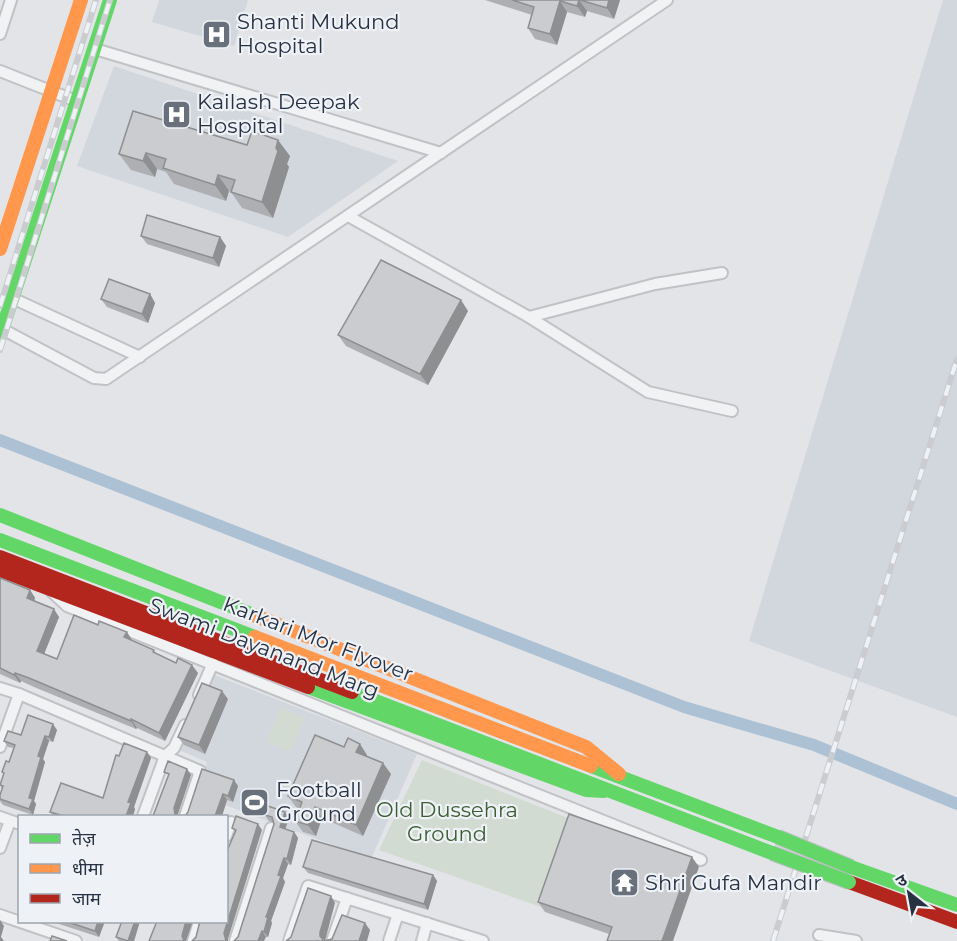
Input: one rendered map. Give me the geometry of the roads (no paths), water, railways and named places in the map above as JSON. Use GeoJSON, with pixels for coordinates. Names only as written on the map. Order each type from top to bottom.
{"type":"FeatureCollection","features":[{"type":"Feature","properties":{"kind":"main road"},"geometry":{"type":"LineString","coordinates":[[0,249],[81,0]]}},
{"type":"Feature","properties":{"kind":"main road"},"geometry":{"type":"LineString","coordinates":[[1,332],[110,0]]}},
{"type":"Feature","properties":{"kind":"main road","name":"Swami Dayanand Marg"},"geometry":{"type":"LineString","coordinates":[[0,515],[586,747],[621,776]]}},
{"type":"Feature","properties":{"kind":"main road","name":"Karkari Mor Flyover"},"geometry":{"type":"LineString","coordinates":[[0,540],[621,776]]}},
{"type":"Feature","properties":{"kind":"main road","name":"Karkari Mor Flyover"},"geometry":{"type":"LineString","coordinates":[[0,557],[609,791]]}},
{"type":"Feature","properties":{"kind":"main road","name":"Swami Dayanand Marg"},"geometry":{"type":"LineString","coordinates":[[0,570],[513,764],[586,790],[609,791]]}},
{"type":"Feature","properties":{"kind":"main road"},"geometry":{"type":"LineString","coordinates":[[621,776],[851,867],[957,905]]}},
{"type":"Feature","properties":{"kind":"main road"},"geometry":{"type":"LineString","coordinates":[[609,791],[957,922]]}},
{"type":"Feature","properties":{"kind":"street"},"geometry":{"type":"LineString","coordinates":[[1,332],[99,380],[106,379],[667,0]]}},
{"type":"Feature","properties":{"kind":"street"},"geometry":{"type":"LineString","coordinates":[[0,34],[6,4]]}},
{"type":"Feature","properties":{"kind":"street"},"geometry":{"type":"LineString","coordinates":[[94,49],[441,153]]}},
{"type":"Feature","properties":{"kind":"street"},"geometry":{"type":"LineString","coordinates":[[0,71],[76,101]]}},
{"type":"Feature","properties":{"kind":"street"},"geometry":{"type":"LineString","coordinates":[[348,216],[528,317],[648,392],[732,411]]}},
{"type":"Feature","properties":{"kind":"street"},"geometry":{"type":"LineString","coordinates":[[528,317],[655,284],[722,273]]}},
{"type":"Feature","properties":{"kind":"street"},"geometry":{"type":"LineString","coordinates":[[12,298],[140,357]]}},
{"type":"Feature","properties":{"kind":"street"},"geometry":{"type":"LineString","coordinates":[[48,588],[67,606],[701,860]]}},
{"type":"Feature","properties":{"kind":"street"},"geometry":{"type":"LineString","coordinates":[[143,815],[165,756],[174,748],[213,663]]}},
{"type":"Feature","properties":{"kind":"street"},"geometry":{"type":"LineString","coordinates":[[0,688],[200,771],[185,815]]}},
{"type":"Feature","properties":{"kind":"street"},"geometry":{"type":"LineString","coordinates":[[0,747],[19,694]]}},
{"type":"Feature","properties":{"kind":"street"},"geometry":{"type":"LineString","coordinates":[[0,848],[10,821]]}},
{"type":"Feature","properties":{"kind":"street"},"geometry":{"type":"LineString","coordinates":[[228,830],[231,822]]}},
{"type":"Feature","properties":{"kind":"street"},"geometry":{"type":"LineString","coordinates":[[235,941],[271,828]]}},
{"type":"Feature","properties":{"kind":"street"},"geometry":{"type":"LineString","coordinates":[[289,941],[308,886],[477,940]]}},
{"type":"Feature","properties":{"kind":"street"},"geometry":{"type":"LineString","coordinates":[[332,941],[347,898]]}},
{"type":"Feature","properties":{"kind":"street"},"geometry":{"type":"LineString","coordinates":[[389,941],[398,914]]}},
{"type":"Feature","properties":{"kind":"street"},"geometry":{"type":"LineString","coordinates":[[0,915],[18,921]]}},
{"type":"Feature","properties":{"kind":"street"},"geometry":{"type":"LineString","coordinates":[[23,923],[76,941]]}},
{"type":"Feature","properties":{"kind":"street"},"geometry":{"type":"LineString","coordinates":[[193,941],[195,923]]}},
{"type":"Feature","properties":{"kind":"street"},"geometry":{"type":"LineString","coordinates":[[422,941],[428,923]]}},
{"type":"Feature","properties":{"kind":"street"},"geometry":{"type":"LineString","coordinates":[[819,935],[856,941]]}},
{"type":"Feature","properties":{"kind":"waterway"},"geometry":{"type":"LineString","coordinates":[[0,440],[684,707],[814,745],[957,804]]}},
{"type":"Feature","properties":{"kind":"railway"},"geometry":{"type":"LineString","coordinates":[[0,306],[96,0]]}},
{"type":"Feature","properties":{"kind":"railway"},"geometry":{"type":"LineString","coordinates":[[0,350],[110,0]]}},
{"type":"Feature","properties":{"kind":"railway"},"geometry":{"type":"LineString","coordinates":[[773,941],[957,359]]}},
{"type":"Feature","properties":{"kind":"place","name":"Shanti Mukund Hospital"},"geometry":{"type":"Point","coordinates":[216,34]}},
{"type":"Feature","properties":{"kind":"place","name":"Kailash Deepak Hospital"},"geometry":{"type":"Point","coordinates":[176,114]}},
{"type":"Feature","properties":{"kind":"place","name":"Football Ground"},"geometry":{"type":"Point","coordinates":[255,802]}},
{"type":"Feature","properties":{"kind":"place","name":"Shri Gufa Mandir"},"geometry":{"type":"Point","coordinates":[624,883]}},
{"type":"Feature","properties":{"kind":"park label","name":"Old Dussehra Ground"},"geometry":{"type":"Point","coordinates":[447,822]}}]}
